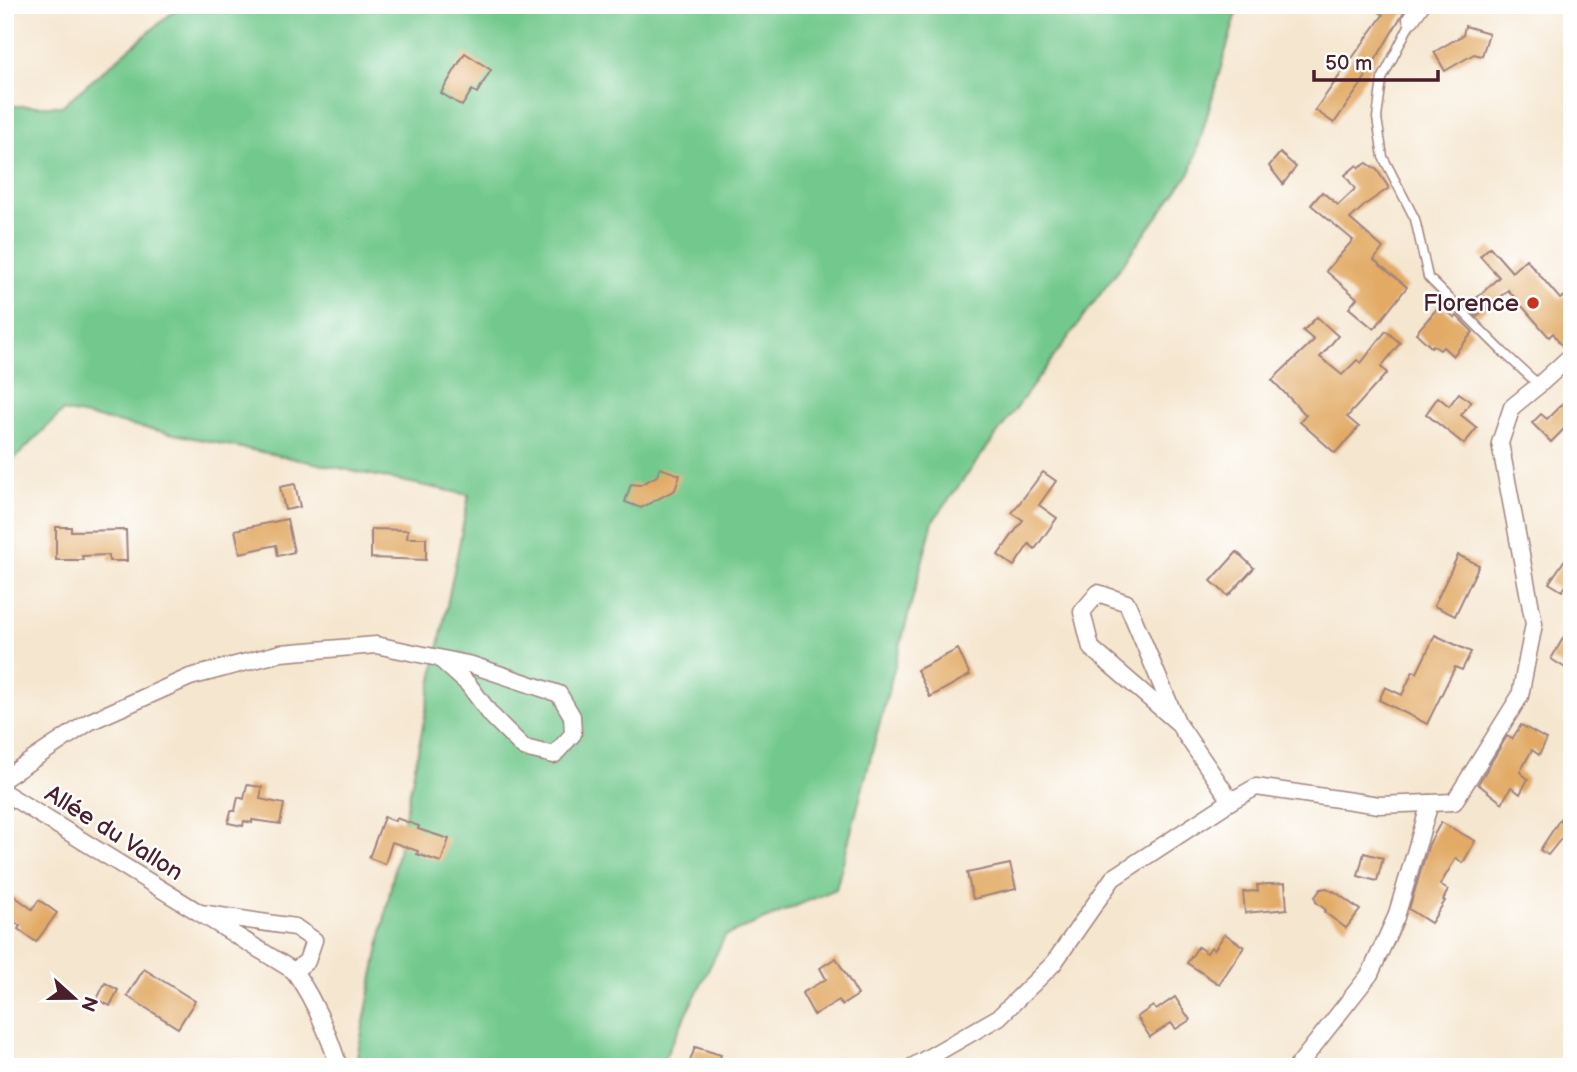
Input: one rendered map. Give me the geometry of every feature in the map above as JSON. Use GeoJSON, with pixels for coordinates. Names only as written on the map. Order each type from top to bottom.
{"type":"FeatureCollection","features":[{"type":"Feature","properties":{"kind":"street"},"geometry":{"type":"LineString","coordinates":[[1411,19],[1423,5]]}},
{"type":"Feature","properties":{"kind":"street"},"geometry":{"type":"LineString","coordinates":[[912,1067],[999,1017],[1053,964],[1113,878],[1256,787],[1378,805],[1454,802],[1520,696],[1534,624],[1500,443],[1512,407],[1572,355]]}},
{"type":"Feature","properties":{"kind":"street"},"geometry":{"type":"LineString","coordinates":[[1177,722],[1091,648],[1082,612],[1098,593],[1127,603],[1177,722],[1231,802]]}},
{"type":"Feature","properties":{"kind":"street","name":"Allée du Vallon"},"geometry":{"type":"LineString","coordinates":[[5,779],[89,722],[190,677],[281,653],[376,645],[439,658],[472,666],[559,694],[572,716],[573,734],[554,755],[524,748],[491,715],[468,684],[439,658]]}},
{"type":"Feature","properties":{"kind":"street","name":"Allée du Vallon"},"geometry":{"type":"LineString","coordinates":[[5,793],[294,971],[309,993],[339,1067]]}},
{"type":"Feature","properties":{"kind":"street"},"geometry":{"type":"LineString","coordinates":[[1297,1067],[1370,974],[1396,917],[1430,803]]}},
{"type":"Feature","properties":{"kind":"street","name":"Allée du Vallon"},"geometry":{"type":"LineString","coordinates":[[200,913],[295,927],[314,940],[307,961],[294,971]]}},
{"type":"Feature","properties":{"kind":"lane"},"geometry":{"type":"LineString","coordinates":[[1411,19],[1382,79],[1377,118],[1383,157],[1415,219],[1428,276],[1539,385]]}},
{"type":"Feature","properties":{"kind":"green space"},"geometry":{"type":"Polygon","coordinates":[[[181,5],[1239,5],[1191,171],[933,521],[836,889],[725,936],[660,1067],[355,1067],[469,495],[63,411],[5,468],[5,106],[62,106],[181,5]]]}},
{"type":"Feature","properties":{"kind":"building"},"geometry":{"type":"Polygon","coordinates":[[[1370,5],[1408,5],[1360,86],[1334,123],[1315,110],[1383,15],[1370,5]]]}},
{"type":"Feature","properties":{"kind":"building"},"geometry":{"type":"Polygon","coordinates":[[[1465,26],[1489,33],[1482,56],[1474,54],[1445,71],[1434,52],[1463,35],[1465,26]]]}},
{"type":"Feature","properties":{"kind":"building"},"geometry":{"type":"Polygon","coordinates":[[[465,53],[491,70],[477,93],[472,90],[462,106],[441,93],[465,53]]]}},
{"type":"Feature","properties":{"kind":"building"},"geometry":{"type":"Polygon","coordinates":[[[1280,153],[1296,167],[1283,184],[1269,166],[1280,153]]]}},
{"type":"Feature","properties":{"kind":"building"},"geometry":{"type":"Polygon","coordinates":[[[1367,163],[1377,170],[1389,188],[1350,219],[1383,248],[1374,260],[1407,287],[1374,329],[1349,308],[1357,298],[1326,271],[1353,240],[1311,205],[1322,192],[1338,205],[1355,189],[1345,175],[1357,165],[1359,168],[1367,163]]]}},
{"type":"Feature","properties":{"kind":"building"},"geometry":{"type":"Polygon","coordinates":[[[1490,247],[1512,272],[1526,259],[1560,299],[1572,291],[1572,337],[1562,346],[1553,333],[1549,337],[1508,290],[1477,317],[1467,307],[1499,277],[1480,256],[1490,247]]]}},
{"type":"Feature","properties":{"kind":"building"},"geometry":{"type":"Polygon","coordinates":[[[1440,305],[1455,318],[1457,316],[1473,332],[1453,356],[1443,347],[1440,350],[1433,345],[1431,347],[1416,333],[1440,305]]]}},
{"type":"Feature","properties":{"kind":"building"},"geometry":{"type":"Polygon","coordinates":[[[1317,317],[1338,336],[1320,357],[1342,375],[1357,360],[1361,363],[1386,331],[1400,343],[1381,367],[1387,373],[1347,417],[1359,427],[1335,453],[1300,422],[1306,415],[1272,380],[1314,340],[1303,331],[1317,317]]]}},
{"type":"Feature","properties":{"kind":"building"},"geometry":{"type":"Polygon","coordinates":[[[1459,393],[1471,402],[1461,415],[1477,428],[1464,444],[1426,414],[1438,397],[1449,406],[1459,393]]]}},
{"type":"Feature","properties":{"kind":"building"},"geometry":{"type":"Polygon","coordinates":[[[1572,394],[1572,421],[1551,442],[1532,423],[1541,414],[1547,419],[1572,394]]]}},
{"type":"Feature","properties":{"kind":"building"},"geometry":{"type":"Polygon","coordinates":[[[660,468],[680,475],[675,490],[641,508],[625,502],[631,484],[640,485],[657,476],[660,468]]]}},
{"type":"Feature","properties":{"kind":"building"},"geometry":{"type":"Polygon","coordinates":[[[1043,472],[1056,481],[1039,505],[1057,518],[1035,549],[1029,544],[1014,566],[998,555],[1023,520],[1012,513],[1043,472]]]}},
{"type":"Feature","properties":{"kind":"building"},"geometry":{"type":"Polygon","coordinates":[[[295,484],[300,507],[285,510],[280,487],[295,484]]]}},
{"type":"Feature","properties":{"kind":"building"},"geometry":{"type":"Polygon","coordinates":[[[287,519],[294,552],[278,556],[276,545],[240,553],[235,530],[287,519]]]}},
{"type":"Feature","properties":{"kind":"building"},"geometry":{"type":"Polygon","coordinates":[[[56,527],[71,527],[71,531],[126,530],[127,561],[109,561],[109,555],[82,556],[83,560],[56,560],[56,527]]]}},
{"type":"Feature","properties":{"kind":"building"},"geometry":{"type":"Polygon","coordinates":[[[371,529],[408,530],[407,538],[426,538],[426,560],[371,558],[371,529]]]}},
{"type":"Feature","properties":{"kind":"building"},"geometry":{"type":"Polygon","coordinates":[[[1572,549],[1572,578],[1562,591],[1549,583],[1572,549]]]}},
{"type":"Feature","properties":{"kind":"building"},"geometry":{"type":"Polygon","coordinates":[[[1237,552],[1254,568],[1228,596],[1211,581],[1237,552]]]}},
{"type":"Feature","properties":{"kind":"building"},"geometry":{"type":"Polygon","coordinates":[[[1458,555],[1479,565],[1455,616],[1434,606],[1458,555]]]}},
{"type":"Feature","properties":{"kind":"building"},"geometry":{"type":"Polygon","coordinates":[[[1572,623],[1572,672],[1551,659],[1572,623]]]}},
{"type":"Feature","properties":{"kind":"building"},"geometry":{"type":"Polygon","coordinates":[[[1435,635],[1471,652],[1462,670],[1455,667],[1427,724],[1379,700],[1385,687],[1402,695],[1413,671],[1417,673],[1435,635]]]}},
{"type":"Feature","properties":{"kind":"building"},"geometry":{"type":"Polygon","coordinates":[[[958,649],[970,675],[930,697],[917,670],[958,649]]]}},
{"type":"Feature","properties":{"kind":"building"},"geometry":{"type":"Polygon","coordinates":[[[1521,725],[1546,741],[1539,755],[1532,750],[1520,772],[1528,779],[1520,794],[1511,787],[1502,803],[1478,784],[1507,736],[1512,739],[1521,725]]]}},
{"type":"Feature","properties":{"kind":"building"},"geometry":{"type":"Polygon","coordinates":[[[247,785],[262,787],[260,799],[284,804],[280,824],[252,820],[252,823],[244,821],[243,826],[228,823],[231,811],[235,811],[238,797],[244,799],[247,785]]]}},
{"type":"Feature","properties":{"kind":"building"},"geometry":{"type":"Polygon","coordinates":[[[1562,816],[1572,822],[1572,825],[1548,855],[1540,850],[1562,816]]]}},
{"type":"Feature","properties":{"kind":"building"},"geometry":{"type":"Polygon","coordinates":[[[384,817],[395,821],[396,818],[419,826],[418,829],[449,839],[441,862],[392,842],[385,864],[369,858],[384,817]]]}},
{"type":"Feature","properties":{"kind":"building"},"geometry":{"type":"Polygon","coordinates":[[[1441,822],[1475,841],[1463,863],[1456,858],[1440,885],[1448,890],[1443,900],[1445,901],[1431,923],[1409,909],[1429,844],[1441,822]]]}},
{"type":"Feature","properties":{"kind":"building"},"geometry":{"type":"Polygon","coordinates":[[[1364,853],[1383,858],[1377,881],[1358,876],[1364,853]]]}},
{"type":"Feature","properties":{"kind":"building"},"geometry":{"type":"Polygon","coordinates":[[[1010,864],[1016,889],[973,899],[967,873],[1010,864]]]}},
{"type":"Feature","properties":{"kind":"building"},"geometry":{"type":"Polygon","coordinates":[[[1285,883],[1287,909],[1245,913],[1243,892],[1258,891],[1257,885],[1285,883]]]}},
{"type":"Feature","properties":{"kind":"building"},"geometry":{"type":"Polygon","coordinates":[[[1327,888],[1360,910],[1346,928],[1324,912],[1326,910],[1316,902],[1315,897],[1321,889],[1327,888]]]}},
{"type":"Feature","properties":{"kind":"building"},"geometry":{"type":"Polygon","coordinates":[[[10,893],[32,909],[39,900],[57,913],[36,942],[5,915],[5,901],[10,893]]]}},
{"type":"Feature","properties":{"kind":"building"},"geometry":{"type":"Polygon","coordinates":[[[1225,934],[1244,947],[1219,984],[1187,963],[1198,947],[1207,953],[1211,947],[1214,950],[1225,934]]]}},
{"type":"Feature","properties":{"kind":"building"},"geometry":{"type":"Polygon","coordinates":[[[836,958],[858,995],[842,1005],[839,1000],[814,1015],[802,993],[826,979],[820,968],[836,958]]]}},
{"type":"Feature","properties":{"kind":"building"},"geometry":{"type":"Polygon","coordinates":[[[144,969],[195,1001],[178,1028],[127,996],[144,969]]]}},
{"type":"Feature","properties":{"kind":"building"},"geometry":{"type":"Polygon","coordinates":[[[105,983],[118,990],[110,1006],[97,999],[105,983]]]}},
{"type":"Feature","properties":{"kind":"building"},"geometry":{"type":"Polygon","coordinates":[[[1175,997],[1190,1020],[1176,1029],[1171,1023],[1150,1037],[1137,1017],[1153,1006],[1156,1010],[1175,997]]]}},
{"type":"Feature","properties":{"kind":"building"},"geometry":{"type":"Polygon","coordinates":[[[695,1047],[721,1055],[716,1067],[688,1067],[695,1047]]]}},
{"type":"Feature","properties":{"kind":"place","name":"Florence"},"geometry":{"type":"Point","coordinates":[1533,303]}}]}
